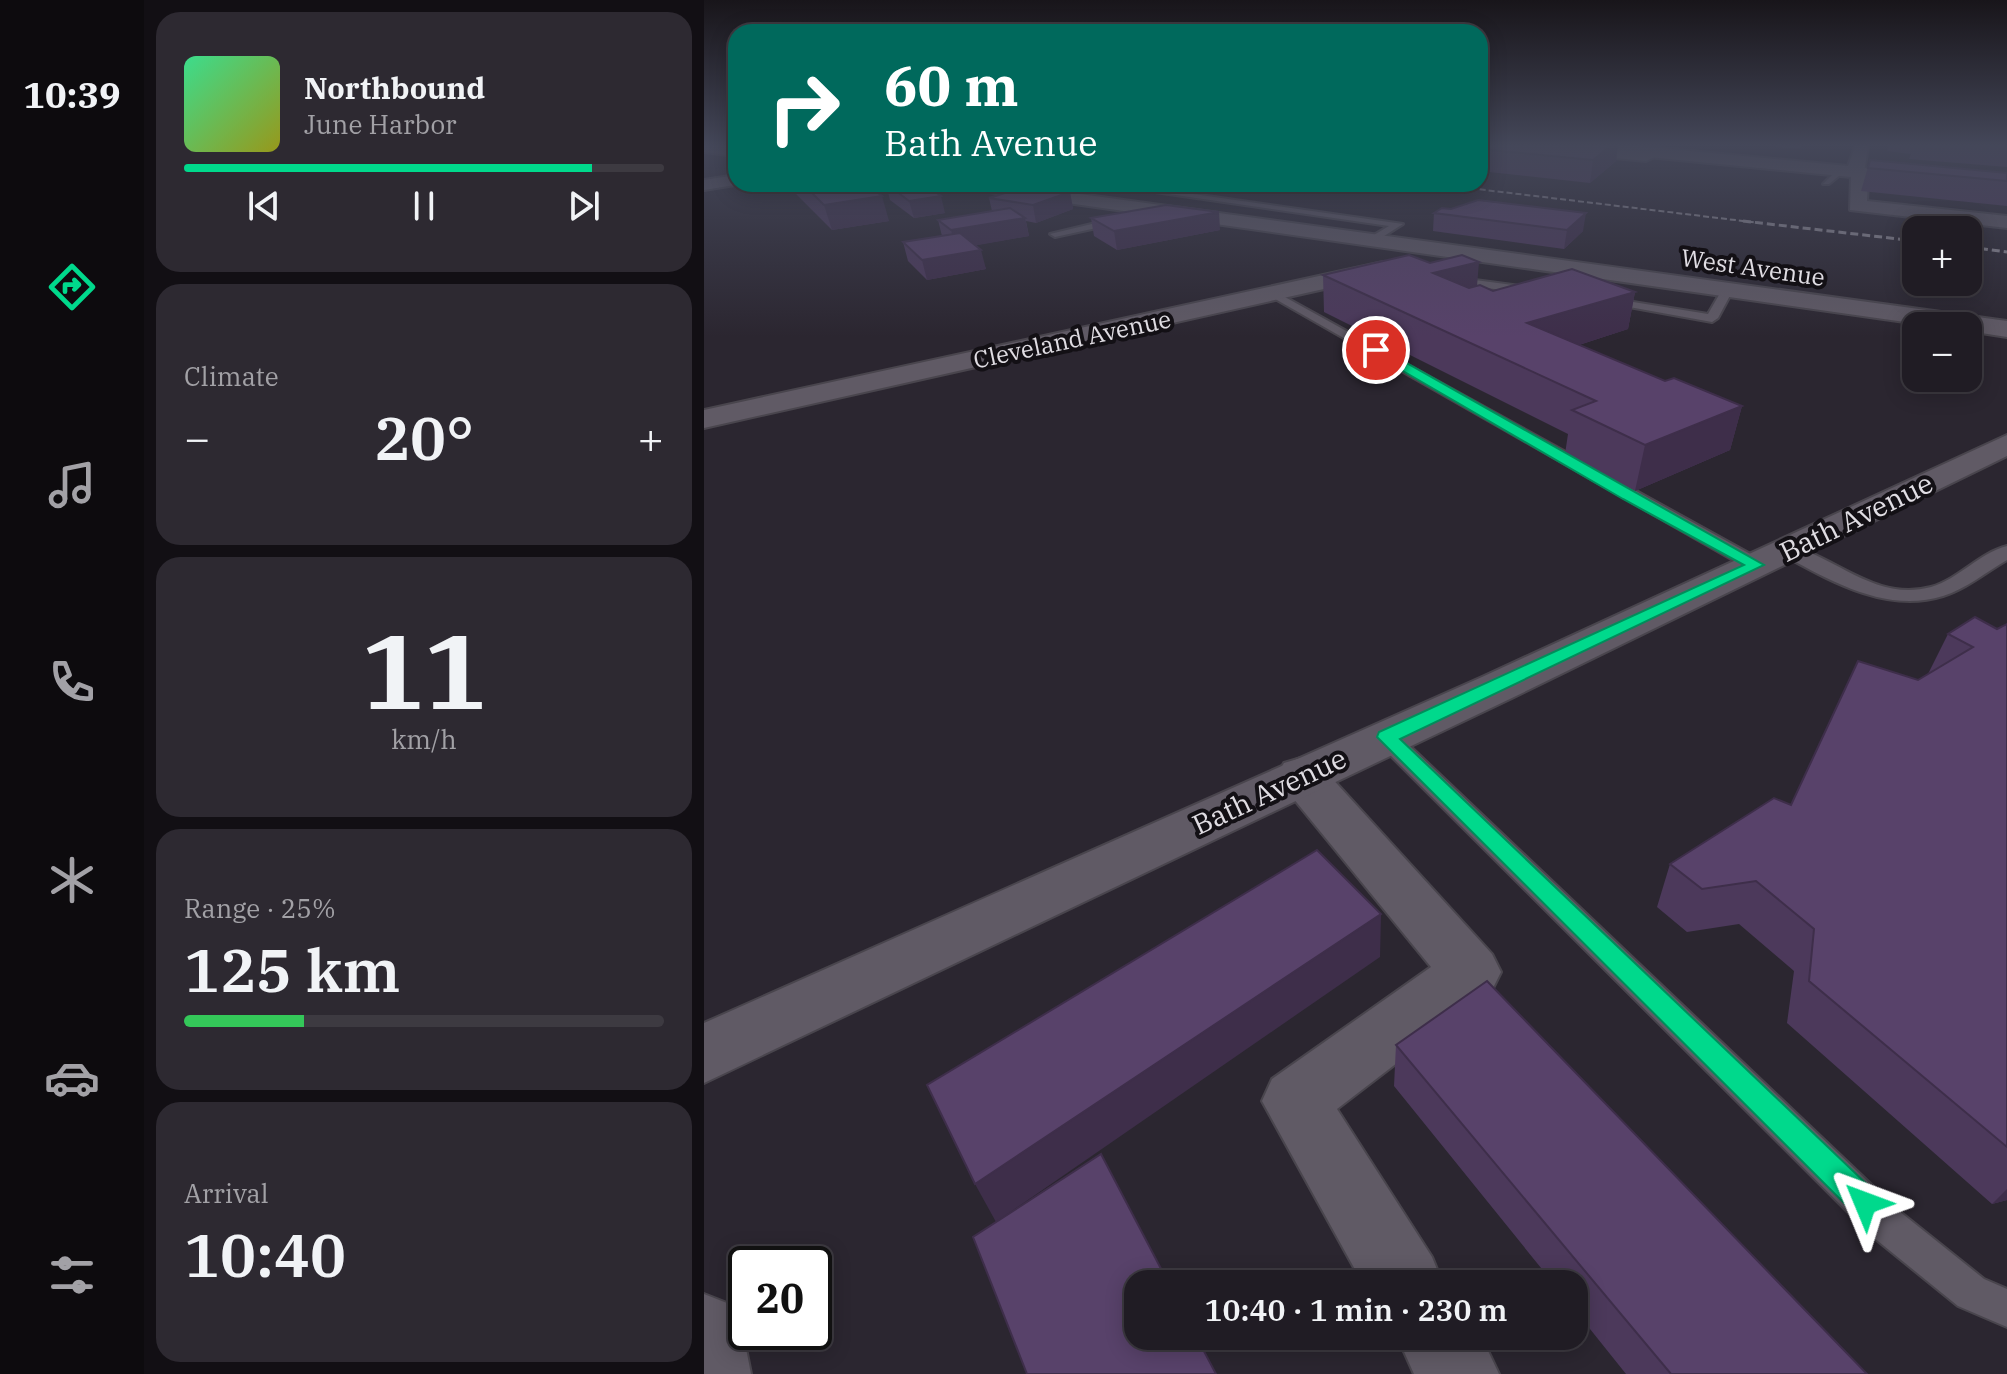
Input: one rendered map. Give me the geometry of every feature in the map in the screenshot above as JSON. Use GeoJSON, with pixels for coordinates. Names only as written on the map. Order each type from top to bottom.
{"type":"FeatureCollection","features":[{"type":"Feature","properties":{"kind":"street","name":"West Avenue"},"geometry":{"type":"LineString","coordinates":[[1142,208],[2007,329]]}},
{"type":"Feature","properties":{"kind":"street"},"geometry":{"type":"LineString","coordinates":[[1912,208],[2007,222]]}},
{"type":"Feature","properties":{"kind":"street"},"geometry":{"type":"LineString","coordinates":[[1979,208],[2007,210]]}},
{"type":"Feature","properties":{"kind":"street","name":"Cleveland Avenue"},"geometry":{"type":"LineString","coordinates":[[704,419],[1274,294],[1390,272],[1421,260],[1437,249]]}},
{"type":"Feature","properties":{"kind":"street","name":"Bath Avenue"},"geometry":{"type":"LineString","coordinates":[[704,1054],[1772,558],[2007,444]]}},
{"type":"Feature","properties":{"kind":"street"},"geometry":{"type":"LineString","coordinates":[[1301,775],[1471,972],[1295,1101],[1397,1270]]}},
{"type":"Feature","properties":{"kind":"street"},"geometry":{"type":"LineString","coordinates":[[704,1333],[711,1374]]}},
{"type":"Feature","properties":{"kind":"street"},"geometry":{"type":"LineString","coordinates":[[1444,1350],[1459,1374]]}},
{"type":"Feature","properties":{"kind":"lane"},"geometry":{"type":"LineString","coordinates":[[1281,208],[1398,224],[1373,240]]}},
{"type":"Feature","properties":{"kind":"lane"},"geometry":{"type":"LineString","coordinates":[[1055,234],[1109,225],[1148,209]]}},
{"type":"Feature","properties":{"kind":"lane"},"geometry":{"type":"LineString","coordinates":[[1435,291],[1460,281],[1550,293]]}},
{"type":"Feature","properties":{"kind":"lane"},"geometry":{"type":"LineString","coordinates":[[1594,300],[1712,318],[1727,290]]}},
{"type":"Feature","properties":{"kind":"lane"},"geometry":{"type":"LineString","coordinates":[[1274,294],[1772,558],[1877,591],[1906,593],[1935,592],[2007,552]]}},
{"type":"Feature","properties":{"kind":"lane"},"geometry":{"type":"LineString","coordinates":[[1386,737],[1886,1224],[1971,1293],[2007,1308]]}},
{"type":"Feature","properties":{"kind":"building"},"geometry":{"type":"Polygon","coordinates":[[[1009,208],[1025,218],[951,230],[938,220],[1009,208]]]}},
{"type":"Feature","properties":{"kind":"building"},"geometry":{"type":"Polygon","coordinates":[[[1148,208],[1219,212],[1114,231],[1091,218],[1148,208]]]}},
{"type":"Feature","properties":{"kind":"building"},"geometry":{"type":"Polygon","coordinates":[[[1442,208],[1545,208],[1586,213],[1567,230],[1434,213],[1442,208]]]}},
{"type":"Feature","properties":{"kind":"building"},"geometry":{"type":"Polygon","coordinates":[[[960,233],[981,250],[922,260],[903,242],[960,233]]]}},
{"type":"Feature","properties":{"kind":"building"},"geometry":{"type":"Polygon","coordinates":[[[1409,255],[1430,263],[1462,255],[1479,262],[1433,273],[1469,288],[1480,285],[1493,291],[1572,269],[1635,292],[1527,323],[1665,381],[1674,378],[1742,406],[1645,445],[1572,410],[1596,401],[1323,275],[1409,255]]]}},
{"type":"Feature","properties":{"kind":"building"},"geometry":{"type":"Polygon","coordinates":[[[1975,617],[1997,629],[2007,624],[2007,1147],[1809,981],[1814,929],[1756,881],[1702,889],[1670,864],[1774,798],[1791,805],[1858,661],[1918,680],[1973,647],[1948,634],[1975,617]]]}},
{"type":"Feature","properties":{"kind":"building"},"geometry":{"type":"Polygon","coordinates":[[[1317,850],[1381,914],[975,1184],[927,1085],[1317,850]]]}},
{"type":"Feature","properties":{"kind":"building"},"geometry":{"type":"Polygon","coordinates":[[[1487,981],[1867,1374],[1671,1374],[1588,1275],[1588,1270],[1584,1270],[1396,1045],[1487,981]]]}},
{"type":"Feature","properties":{"kind":"building"},"geometry":{"type":"Polygon","coordinates":[[[1101,1154],[1162,1270],[1124,1270],[1124,1350],[1203,1350],[1216,1374],[1027,1374],[973,1237],[1101,1154]]]}},
{"type":"Feature","properties":{"kind":"railway"},"geometry":{"type":"LineString","coordinates":[[1636,208],[1752,222]]}},
{"type":"Feature","properties":{"kind":"railway"},"geometry":{"type":"LineString","coordinates":[[1743,221],[1752,222]]}},
{"type":"Feature","properties":{"kind":"railway"},"geometry":{"type":"LineString","coordinates":[[1752,222],[1902,239]]}},
{"type":"Feature","properties":{"kind":"railway"},"geometry":{"type":"LineString","coordinates":[[1752,222],[1760,223]]}},
{"type":"Feature","properties":{"kind":"railway"},"geometry":{"type":"LineString","coordinates":[[1982,249],[2007,252]]}},
{"type":"Feature","properties":{"kind":"route"},"geometry":{"type":"LineString","coordinates":[[1376,350],[1628,496],[1756,565],[1386,737],[1865,1203]]}}]}
